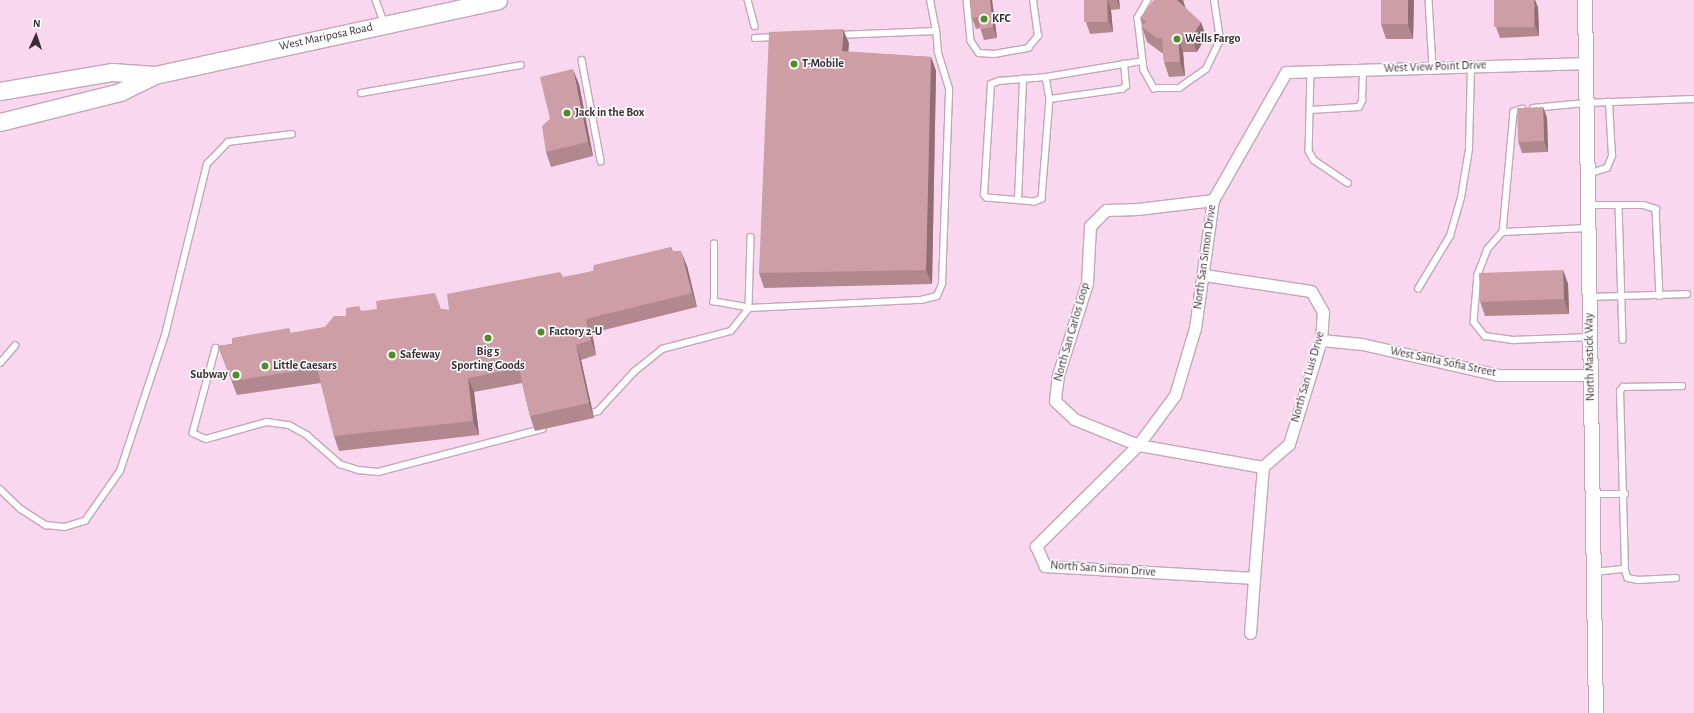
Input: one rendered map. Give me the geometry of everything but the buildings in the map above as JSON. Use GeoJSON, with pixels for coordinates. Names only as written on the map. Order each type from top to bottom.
{"type":"FeatureCollection","features":[{"type":"Feature","properties":{"kind":"main road","name":"West Mariposa Road"},"geometry":{"type":"LineString","coordinates":[[0,122],[120,92],[155,75],[498,0]]}},
{"type":"Feature","properties":{"kind":"main road","name":"West Mariposa Road"},"geometry":{"type":"LineString","coordinates":[[0,91],[112,72],[155,75]]}},
{"type":"Feature","properties":{"kind":"street","name":"North Mastick Way"},"geometry":{"type":"LineString","coordinates":[[1584,0],[1596,713]]}},
{"type":"Feature","properties":{"kind":"street","name":"West View Point Drive"},"geometry":{"type":"LineString","coordinates":[[1286,72],[1584,63]]}},
{"type":"Feature","properties":{"kind":"street","name":"North San Simon Drive"},"geometry":{"type":"LineString","coordinates":[[1254,578],[1045,566],[1036,546],[1138,445],[1175,395],[1195,328],[1204,275],[1213,200],[1286,72]]}},
{"type":"Feature","properties":{"kind":"street","name":"North San Carlos Loop"},"geometry":{"type":"LineString","coordinates":[[1138,445],[1074,419],[1055,402],[1058,375],[1087,283],[1090,226],[1106,210],[1138,210],[1213,200]]}},
{"type":"Feature","properties":{"kind":"street","name":"North San Luis Drive"},"geometry":{"type":"LineString","coordinates":[[1204,275],[1311,291],[1323,312],[1321,340],[1289,444],[1263,467]]}},
{"type":"Feature","properties":{"kind":"street","name":"West Santa Sofia Street"},"geometry":{"type":"LineString","coordinates":[[1321,340],[1362,344],[1498,374],[1590,375]]}},
{"type":"Feature","properties":{"kind":"street"},"geometry":{"type":"LineString","coordinates":[[1138,445],[1263,467],[1250,633]]}},
{"type":"Feature","properties":{"kind":"lane"},"geometry":{"type":"LineString","coordinates":[[376,0],[385,24]]}},
{"type":"Feature","properties":{"kind":"lane"},"geometry":{"type":"LineString","coordinates":[[748,0],[755,26]]}},
{"type":"Feature","properties":{"kind":"lane"},"geometry":{"type":"LineString","coordinates":[[714,244],[714,302],[749,308],[922,300],[937,296],[942,284],[950,89],[938,52],[936,31],[930,0]]}},
{"type":"Feature","properties":{"kind":"lane"},"geometry":{"type":"LineString","coordinates":[[967,0],[972,42],[979,53],[994,54],[1028,48],[1038,36],[1033,0]]}},
{"type":"Feature","properties":{"kind":"lane"},"geometry":{"type":"LineString","coordinates":[[1148,0],[1138,18],[1144,70],[1154,88],[1179,88],[1206,69],[1220,40],[1214,0]]}},
{"type":"Feature","properties":{"kind":"lane"},"geometry":{"type":"LineString","coordinates":[[1429,0],[1433,67]]}},
{"type":"Feature","properties":{"kind":"lane"},"geometry":{"type":"LineString","coordinates":[[832,36],[936,31]]}},
{"type":"Feature","properties":{"kind":"lane"},"geometry":{"type":"LineString","coordinates":[[755,38],[786,37]]}},
{"type":"Feature","properties":{"kind":"lane"},"geometry":{"type":"LineString","coordinates":[[582,60],[601,161]]}},
{"type":"Feature","properties":{"kind":"lane"},"geometry":{"type":"LineString","coordinates":[[1046,77],[1050,99],[1042,199],[1034,202],[987,198],[984,195],[991,84],[1046,77],[1143,61]]}},
{"type":"Feature","properties":{"kind":"lane"},"geometry":{"type":"LineString","coordinates":[[1050,99],[1122,89],[1126,86],[1124,64]]}},
{"type":"Feature","properties":{"kind":"lane"},"geometry":{"type":"LineString","coordinates":[[361,93],[521,65]]}},
{"type":"Feature","properties":{"kind":"lane"},"geometry":{"type":"LineString","coordinates":[[1418,289],[1450,236],[1460,198],[1469,149],[1471,66]]}},
{"type":"Feature","properties":{"kind":"lane"},"geometry":{"type":"LineString","coordinates":[[1310,110],[1359,107],[1362,101],[1363,69]]}},
{"type":"Feature","properties":{"kind":"lane"},"geometry":{"type":"LineString","coordinates":[[1311,71],[1309,150],[1314,160],[1348,183]]}},
{"type":"Feature","properties":{"kind":"lane"},"geometry":{"type":"LineString","coordinates":[[1018,200],[1023,79]]}},
{"type":"Feature","properties":{"kind":"lane"},"geometry":{"type":"LineString","coordinates":[[1589,337],[1514,340],[1485,336],[1474,322],[1478,275],[1488,250],[1503,232],[1514,112],[1521,109],[1585,103],[1694,99]]}},
{"type":"Feature","properties":{"kind":"lane"},"geometry":{"type":"LineString","coordinates":[[1586,175],[1607,168],[1612,156],[1609,102]]}},
{"type":"Feature","properties":{"kind":"lane"},"geometry":{"type":"LineString","coordinates":[[0,489],[21,509],[46,525],[65,527],[85,521],[120,471],[165,336],[208,164],[228,142],[292,134]]}},
{"type":"Feature","properties":{"kind":"lane"},"geometry":{"type":"LineString","coordinates":[[1587,204],[1643,205],[1656,209],[1660,296]]}},
{"type":"Feature","properties":{"kind":"lane"},"geometry":{"type":"LineString","coordinates":[[1619,205],[1621,296],[1624,340]]}},
{"type":"Feature","properties":{"kind":"lane"},"geometry":{"type":"LineString","coordinates":[[1503,232],[1587,228]]}},
{"type":"Feature","properties":{"kind":"lane"},"geometry":{"type":"LineString","coordinates":[[575,418],[598,411],[634,372],[662,349],[731,331],[749,308],[751,237]]}},
{"type":"Feature","properties":{"kind":"lane"},"geometry":{"type":"LineString","coordinates":[[1588,297],[1660,296],[1686,294]]}},
{"type":"Feature","properties":{"kind":"lane"},"geometry":{"type":"LineString","coordinates":[[0,363],[15,346]]}},
{"type":"Feature","properties":{"kind":"lane"},"geometry":{"type":"LineString","coordinates":[[216,348],[193,433],[206,439],[267,422],[289,425],[307,435],[340,464],[359,470],[378,472],[545,428]]}},
{"type":"Feature","properties":{"kind":"lane"},"geometry":{"type":"LineString","coordinates":[[1676,578],[1638,580],[1628,578],[1625,569],[1625,494],[1620,391],[1623,387],[1682,386]]}},
{"type":"Feature","properties":{"kind":"lane"},"geometry":{"type":"LineString","coordinates":[[1592,494],[1625,494]]}},
{"type":"Feature","properties":{"kind":"lane"},"geometry":{"type":"LineString","coordinates":[[1593,572],[1625,569]]}},
{"type":"Feature","properties":{"kind":"place","name":"KFC"},"geometry":{"type":"Point","coordinates":[984,19]}},
{"type":"Feature","properties":{"kind":"place","name":"Wells Fargo"},"geometry":{"type":"Point","coordinates":[1177,39]}},
{"type":"Feature","properties":{"kind":"place","name":"T-Mobile"},"geometry":{"type":"Point","coordinates":[794,64]}},
{"type":"Feature","properties":{"kind":"place","name":"Jack in the Box"},"geometry":{"type":"Point","coordinates":[567,113]}},
{"type":"Feature","properties":{"kind":"place","name":"Factory 2-U"},"geometry":{"type":"Point","coordinates":[541,332]}},
{"type":"Feature","properties":{"kind":"place","name":"Big 5 Sporting Goods"},"geometry":{"type":"Point","coordinates":[488,338]}},
{"type":"Feature","properties":{"kind":"place","name":"Safeway"},"geometry":{"type":"Point","coordinates":[392,355]}},
{"type":"Feature","properties":{"kind":"place","name":"Little Caesars"},"geometry":{"type":"Point","coordinates":[265,366]}},
{"type":"Feature","properties":{"kind":"place","name":"Subway"},"geometry":{"type":"Point","coordinates":[236,375]}}]}
